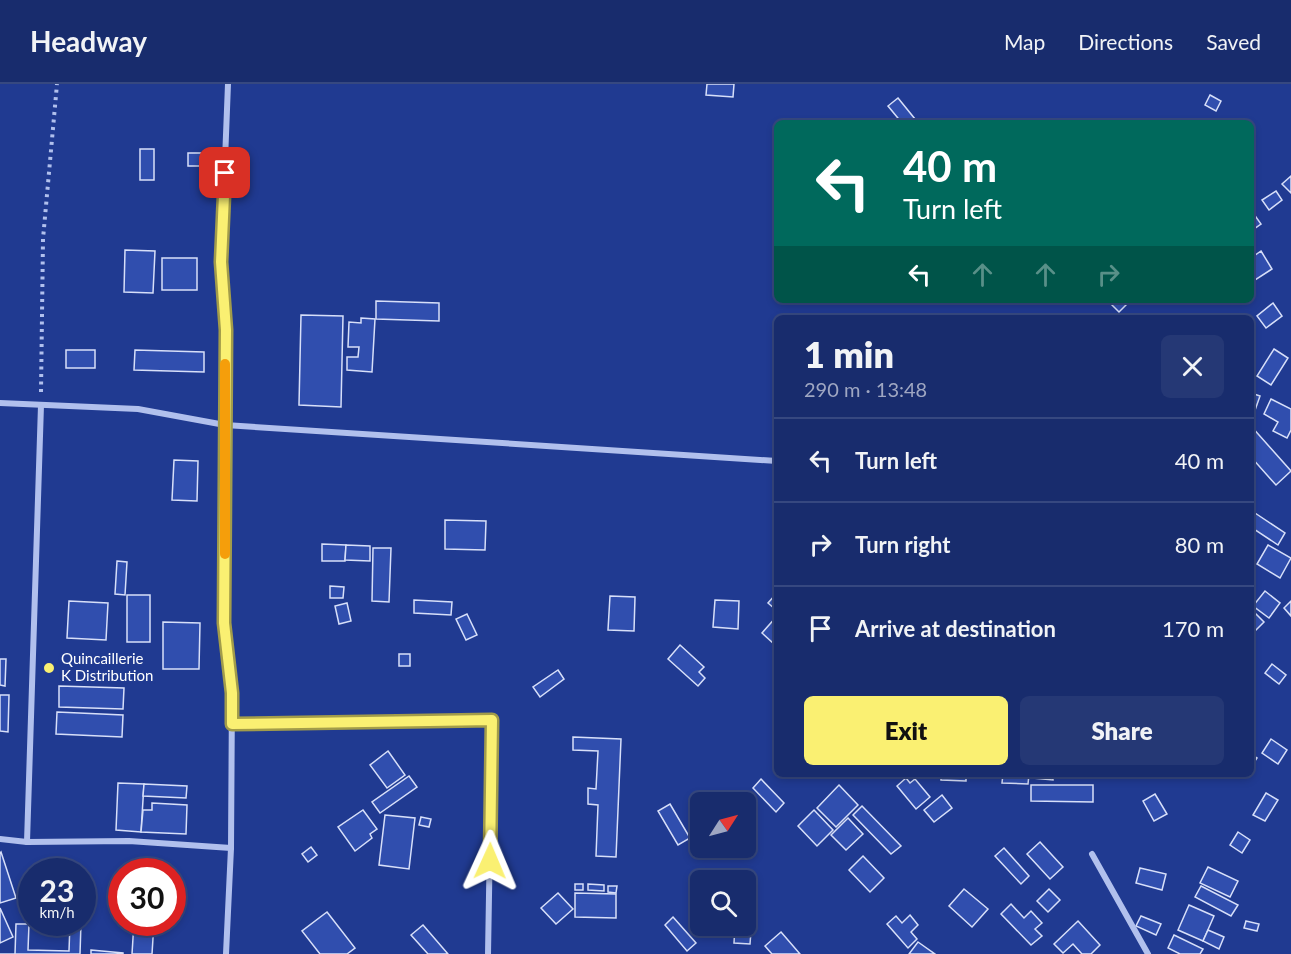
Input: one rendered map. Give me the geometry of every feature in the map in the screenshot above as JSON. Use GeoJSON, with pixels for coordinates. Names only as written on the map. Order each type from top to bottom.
{"type":"FeatureCollection","features":[{"type":"Feature","properties":{"kind":"street"},"geometry":{"type":"LineString","coordinates":[[226,954],[231,848],[232,693],[224,623],[226,330],[221,262],[228,84]]}},
{"type":"Feature","properties":{"kind":"street"},"geometry":{"type":"LineString","coordinates":[[0,403],[138,409],[225,425],[774,461]]}},
{"type":"Feature","properties":{"kind":"street"},"geometry":{"type":"LineString","coordinates":[[27,842],[41,405]]}},
{"type":"Feature","properties":{"kind":"street"},"geometry":{"type":"LineString","coordinates":[[232,724],[492,720],[488,954]]}},
{"type":"Feature","properties":{"kind":"street"},"geometry":{"type":"LineString","coordinates":[[0,839],[27,842],[129,841],[231,848]]}},
{"type":"Feature","properties":{"kind":"street"},"geometry":{"type":"LineString","coordinates":[[1092,854],[1148,954]]}},
{"type":"Feature","properties":{"kind":"path"},"geometry":{"type":"LineString","coordinates":[[41,405],[43,239],[57,84]]}},
{"type":"Feature","properties":{"kind":"building"},"geometry":{"type":"Polygon","coordinates":[[[707,84],[734,84],[733,97],[706,95],[707,84]]]}},
{"type":"Feature","properties":{"kind":"building"},"geometry":{"type":"Polygon","coordinates":[[[1210,95],[1221,101],[1216,111],[1205,105],[1210,95]]]}},
{"type":"Feature","properties":{"kind":"building"},"geometry":{"type":"Polygon","coordinates":[[[898,98],[915,119],[900,120],[888,106],[898,98]]]}},
{"type":"Feature","properties":{"kind":"building"},"geometry":{"type":"Polygon","coordinates":[[[140,149],[154,149],[154,180],[140,180],[140,149]]]}},
{"type":"Feature","properties":{"kind":"building"},"geometry":{"type":"Polygon","coordinates":[[[188,153],[210,153],[211,166],[188,166],[188,153]]]}},
{"type":"Feature","properties":{"kind":"building"},"geometry":{"type":"Polygon","coordinates":[[[1291,176],[1291,193],[1282,184],[1291,176]]]}},
{"type":"Feature","properties":{"kind":"building"},"geometry":{"type":"Polygon","coordinates":[[[1276,191],[1282,200],[1269,210],[1262,200],[1276,191]]]}},
{"type":"Feature","properties":{"kind":"building"},"geometry":{"type":"Polygon","coordinates":[[[1254,214],[1261,224],[1254,229],[1254,214]]]}},
{"type":"Feature","properties":{"kind":"building"},"geometry":{"type":"Polygon","coordinates":[[[125,250],[155,251],[153,293],[124,292],[125,250]]]}},
{"type":"Feature","properties":{"kind":"building"},"geometry":{"type":"Polygon","coordinates":[[[1261,251],[1272,269],[1254,281],[1254,256],[1261,251]]]}},
{"type":"Feature","properties":{"kind":"building"},"geometry":{"type":"Polygon","coordinates":[[[162,258],[197,258],[197,290],[162,290],[162,258]]]}},
{"type":"Feature","properties":{"kind":"building"},"geometry":{"type":"Polygon","coordinates":[[[376,301],[439,303],[439,321],[376,319],[376,301]]]}},
{"type":"Feature","properties":{"kind":"building"},"geometry":{"type":"Polygon","coordinates":[[[1114,303],[1128,303],[1119,312],[1112,305],[1114,303]]]}},
{"type":"Feature","properties":{"kind":"building"},"geometry":{"type":"Polygon","coordinates":[[[1273,303],[1282,316],[1266,328],[1257,316],[1273,303]]]}},
{"type":"Feature","properties":{"kind":"building"},"geometry":{"type":"Polygon","coordinates":[[[301,315],[343,316],[341,407],[299,405],[301,315]]]}},
{"type":"Feature","properties":{"kind":"building"},"geometry":{"type":"Polygon","coordinates":[[[361,318],[375,319],[372,372],[347,370],[347,357],[358,357],[359,347],[348,347],[349,322],[361,323],[361,318]]]}},
{"type":"Feature","properties":{"kind":"building"},"geometry":{"type":"Polygon","coordinates":[[[1274,349],[1288,358],[1271,385],[1257,376],[1274,349]]]}},
{"type":"Feature","properties":{"kind":"building"},"geometry":{"type":"Polygon","coordinates":[[[66,350],[95,350],[95,368],[66,368],[66,350]]]}},
{"type":"Feature","properties":{"kind":"building"},"geometry":{"type":"Polygon","coordinates":[[[135,350],[204,352],[204,372],[134,370],[135,350]]]}},
{"type":"Feature","properties":{"kind":"building"},"geometry":{"type":"Polygon","coordinates":[[[1254,394],[1260,396],[1254,413],[1254,394]]]}},
{"type":"Feature","properties":{"kind":"building"},"geometry":{"type":"Polygon","coordinates":[[[1271,399],[1291,409],[1291,430],[1287,438],[1273,431],[1278,422],[1264,414],[1271,399]]]}},
{"type":"Feature","properties":{"kind":"building"},"geometry":{"type":"Polygon","coordinates":[[[1254,429],[1291,471],[1276,485],[1254,460],[1254,429]]]}},
{"type":"Feature","properties":{"kind":"building"},"geometry":{"type":"Polygon","coordinates":[[[174,460],[198,461],[197,501],[172,500],[174,460]]]}},
{"type":"Feature","properties":{"kind":"building"},"geometry":{"type":"Polygon","coordinates":[[[1254,512],[1285,533],[1278,545],[1254,529],[1254,512]]]}},
{"type":"Feature","properties":{"kind":"building"},"geometry":{"type":"Polygon","coordinates":[[[445,520],[486,521],[485,550],[445,549],[445,520]]]}},
{"type":"Feature","properties":{"kind":"building"},"geometry":{"type":"Polygon","coordinates":[[[322,544],[346,545],[345,561],[322,561],[322,544]]]}},
{"type":"Feature","properties":{"kind":"building"},"geometry":{"type":"Polygon","coordinates":[[[346,545],[370,546],[370,561],[345,560],[346,545]]]}},
{"type":"Feature","properties":{"kind":"building"},"geometry":{"type":"Polygon","coordinates":[[[1268,545],[1291,558],[1280,578],[1257,564],[1268,545]]]}},
{"type":"Feature","properties":{"kind":"building"},"geometry":{"type":"Polygon","coordinates":[[[373,548],[391,548],[389,602],[372,601],[373,548]]]}},
{"type":"Feature","properties":{"kind":"building"},"geometry":{"type":"Polygon","coordinates":[[[117,561],[127,562],[125,595],[115,594],[117,561]]]}},
{"type":"Feature","properties":{"kind":"building"},"geometry":{"type":"Polygon","coordinates":[[[330,586],[344,587],[343,598],[330,598],[330,586]]]}},
{"type":"Feature","properties":{"kind":"building"},"geometry":{"type":"Polygon","coordinates":[[[1265,591],[1280,603],[1269,618],[1254,605],[1265,591]]]}},
{"type":"Feature","properties":{"kind":"building"},"geometry":{"type":"Polygon","coordinates":[[[127,595],[150,595],[150,642],[127,642],[127,595]]]}},
{"type":"Feature","properties":{"kind":"building"},"geometry":{"type":"Polygon","coordinates":[[[610,596],[635,597],[634,631],[608,630],[610,596]]]}},
{"type":"Feature","properties":{"kind":"building"},"geometry":{"type":"Polygon","coordinates":[[[774,596],[774,608],[768,603],[774,596]]]}},
{"type":"Feature","properties":{"kind":"building"},"geometry":{"type":"Polygon","coordinates":[[[414,600],[452,602],[451,615],[414,613],[414,600]]]}},
{"type":"Feature","properties":{"kind":"building"},"geometry":{"type":"Polygon","coordinates":[[[715,600],[739,601],[738,629],[713,627],[715,600]]]}},
{"type":"Feature","properties":{"kind":"building"},"geometry":{"type":"Polygon","coordinates":[[[69,601],[108,603],[106,640],[67,638],[69,601]]]}},
{"type":"Feature","properties":{"kind":"building"},"geometry":{"type":"Polygon","coordinates":[[[1291,601],[1291,616],[1284,608],[1291,601]]]}},
{"type":"Feature","properties":{"kind":"building"},"geometry":{"type":"Polygon","coordinates":[[[347,603],[351,621],[339,624],[335,606],[347,603]]]}},
{"type":"Feature","properties":{"kind":"building"},"geometry":{"type":"Polygon","coordinates":[[[1254,612],[1264,622],[1254,632],[1254,612]]]}},
{"type":"Feature","properties":{"kind":"building"},"geometry":{"type":"Polygon","coordinates":[[[467,614],[477,635],[466,640],[456,619],[467,614]]]}},
{"type":"Feature","properties":{"kind":"building"},"geometry":{"type":"Polygon","coordinates":[[[774,619],[773,643],[762,633],[774,619]]]}},
{"type":"Feature","properties":{"kind":"building"},"geometry":{"type":"Polygon","coordinates":[[[163,622],[200,623],[199,669],[163,669],[163,622]]]}},
{"type":"Feature","properties":{"kind":"building"},"geometry":{"type":"Polygon","coordinates":[[[680,645],[704,667],[699,672],[705,678],[698,686],[668,659],[680,645]]]}},
{"type":"Feature","properties":{"kind":"building"},"geometry":{"type":"Polygon","coordinates":[[[399,654],[410,654],[410,666],[399,666],[399,654]]]}},
{"type":"Feature","properties":{"kind":"building"},"geometry":{"type":"Polygon","coordinates":[[[0,659],[6,659],[5,686],[0,685],[0,659]]]}},
{"type":"Feature","properties":{"kind":"building"},"geometry":{"type":"Polygon","coordinates":[[[1272,664],[1286,675],[1279,684],[1265,673],[1272,664]]]}},
{"type":"Feature","properties":{"kind":"building"},"geometry":{"type":"Polygon","coordinates":[[[558,670],[564,679],[540,697],[533,687],[558,670]]]}},
{"type":"Feature","properties":{"kind":"building"},"geometry":{"type":"Polygon","coordinates":[[[59,686],[124,688],[123,709],[59,707],[59,686]]]}},
{"type":"Feature","properties":{"kind":"building"},"geometry":{"type":"Polygon","coordinates":[[[0,695],[9,695],[8,732],[0,731],[0,695]]]}},
{"type":"Feature","properties":{"kind":"building"},"geometry":{"type":"Polygon","coordinates":[[[57,712],[123,715],[122,737],[56,734],[57,712]]]}},
{"type":"Feature","properties":{"kind":"building"},"geometry":{"type":"Polygon","coordinates":[[[573,737],[621,739],[616,857],[596,856],[598,805],[588,804],[588,788],[596,789],[598,751],[573,750],[573,737]]]}},
{"type":"Feature","properties":{"kind":"building"},"geometry":{"type":"Polygon","coordinates":[[[1271,739],[1287,750],[1278,764],[1262,753],[1271,739]]]}},
{"type":"Feature","properties":{"kind":"building"},"geometry":{"type":"Polygon","coordinates":[[[388,751],[405,775],[387,788],[370,765],[388,751]]]}},
{"type":"Feature","properties":{"kind":"building"},"geometry":{"type":"Polygon","coordinates":[[[409,776],[417,787],[380,813],[372,802],[409,776]]]}},
{"type":"Feature","properties":{"kind":"building"},"geometry":{"type":"Polygon","coordinates":[[[941,777],[966,777],[966,781],[941,780],[941,777]]]}},
{"type":"Feature","properties":{"kind":"building"},"geometry":{"type":"Polygon","coordinates":[[[1003,777],[1029,777],[1028,784],[1002,783],[1003,777]]]}},
{"type":"Feature","properties":{"kind":"building"},"geometry":{"type":"Polygon","coordinates":[[[1053,777],[1053,780],[1033,778],[1053,777]]]}},
{"type":"Feature","properties":{"kind":"building"},"geometry":{"type":"Polygon","coordinates":[[[906,778],[910,783],[915,779],[930,797],[916,809],[897,786],[906,778]]]}},
{"type":"Feature","properties":{"kind":"building"},"geometry":{"type":"Polygon","coordinates":[[[761,779],[784,803],[776,812],[753,788],[761,779]]]}},
{"type":"Feature","properties":{"kind":"building"},"geometry":{"type":"Polygon","coordinates":[[[118,783],[144,784],[141,832],[116,830],[118,783]]]}},
{"type":"Feature","properties":{"kind":"building"},"geometry":{"type":"Polygon","coordinates":[[[144,784],[187,786],[186,798],[143,796],[144,784]]]}},
{"type":"Feature","properties":{"kind":"building"},"geometry":{"type":"Polygon","coordinates":[[[839,785],[858,805],[836,827],[817,808],[839,785]]]}},
{"type":"Feature","properties":{"kind":"building"},"geometry":{"type":"Polygon","coordinates":[[[1031,785],[1093,785],[1093,802],[1031,801],[1031,785]]]}},
{"type":"Feature","properties":{"kind":"building"},"geometry":{"type":"Polygon","coordinates":[[[1266,793],[1278,800],[1265,821],[1253,815],[1266,793]]]}},
{"type":"Feature","properties":{"kind":"building"},"geometry":{"type":"Polygon","coordinates":[[[1155,794],[1167,814],[1154,821],[1143,801],[1155,794]]]}},
{"type":"Feature","properties":{"kind":"building"},"geometry":{"type":"Polygon","coordinates":[[[942,795],[952,808],[934,822],[924,810],[942,795]]]}},
{"type":"Feature","properties":{"kind":"building"},"geometry":{"type":"Polygon","coordinates":[[[152,803],[187,805],[186,834],[141,832],[143,810],[152,810],[152,803]]]}},
{"type":"Feature","properties":{"kind":"building"},"geometry":{"type":"Polygon","coordinates":[[[670,804],[690,838],[678,845],[658,811],[670,804]]]}},
{"type":"Feature","properties":{"kind":"building"},"geometry":{"type":"Polygon","coordinates":[[[862,806],[901,846],[891,854],[853,815],[862,806]]]}},
{"type":"Feature","properties":{"kind":"building"},"geometry":{"type":"Polygon","coordinates":[[[363,810],[377,829],[370,834],[372,838],[355,851],[338,827],[363,810]]]}},
{"type":"Feature","properties":{"kind":"building"},"geometry":{"type":"Polygon","coordinates":[[[814,810],[833,830],[817,846],[798,826],[814,810]]]}},
{"type":"Feature","properties":{"kind":"building"},"geometry":{"type":"Polygon","coordinates":[[[385,815],[415,818],[409,869],[379,865],[385,815]]]}},
{"type":"Feature","properties":{"kind":"building"},"geometry":{"type":"Polygon","coordinates":[[[421,817],[431,819],[429,827],[419,825],[421,817]]]}},
{"type":"Feature","properties":{"kind":"building"},"geometry":{"type":"Polygon","coordinates":[[[848,818],[863,834],[846,850],[831,835],[848,818]]]}},
{"type":"Feature","properties":{"kind":"building"},"geometry":{"type":"Polygon","coordinates":[[[1238,832],[1250,840],[1242,853],[1230,845],[1238,832]]]}},
{"type":"Feature","properties":{"kind":"building"},"geometry":{"type":"Polygon","coordinates":[[[1040,842],[1063,867],[1050,879],[1027,854],[1040,842]]]}},
{"type":"Feature","properties":{"kind":"building"},"geometry":{"type":"Polygon","coordinates":[[[311,847],[317,855],[308,862],[302,854],[311,847]]]}},
{"type":"Feature","properties":{"kind":"building"},"geometry":{"type":"Polygon","coordinates":[[[1004,848],[1029,876],[1021,884],[995,856],[1004,848]]]}},
{"type":"Feature","properties":{"kind":"building"},"geometry":{"type":"Polygon","coordinates":[[[0,853],[16,898],[0,903],[0,853]]]}},
{"type":"Feature","properties":{"kind":"building"},"geometry":{"type":"Polygon","coordinates":[[[863,856],[884,878],[870,892],[849,870],[863,856]]]}},
{"type":"Feature","properties":{"kind":"building"},"geometry":{"type":"Polygon","coordinates":[[[1208,867],[1238,881],[1230,897],[1200,883],[1208,867]]]}},
{"type":"Feature","properties":{"kind":"building"},"geometry":{"type":"Polygon","coordinates":[[[1140,868],[1166,874],[1162,890],[1136,883],[1140,868]]]}},
{"type":"Feature","properties":{"kind":"building"},"geometry":{"type":"Polygon","coordinates":[[[575,884],[583,884],[583,890],[575,890],[575,884]]]}},
{"type":"Feature","properties":{"kind":"building"},"geometry":{"type":"Polygon","coordinates":[[[588,884],[604,885],[604,891],[588,890],[588,884]]]}},
{"type":"Feature","properties":{"kind":"building"},"geometry":{"type":"Polygon","coordinates":[[[608,886],[617,886],[616,893],[608,892],[608,886]]]}},
{"type":"Feature","properties":{"kind":"building"},"geometry":{"type":"Polygon","coordinates":[[[1201,886],[1238,905],[1231,916],[1195,897],[1201,886]]]}},
{"type":"Feature","properties":{"kind":"building"},"geometry":{"type":"Polygon","coordinates":[[[964,889],[988,909],[972,927],[949,906],[964,889]]]}},
{"type":"Feature","properties":{"kind":"building"},"geometry":{"type":"Polygon","coordinates":[[[1049,889],[1060,900],[1048,912],[1037,901],[1049,889]]]}},
{"type":"Feature","properties":{"kind":"building"},"geometry":{"type":"Polygon","coordinates":[[[558,893],[573,909],[556,924],[541,908],[558,893]]]}},
{"type":"Feature","properties":{"kind":"building"},"geometry":{"type":"Polygon","coordinates":[[[575,893],[616,894],[616,918],[575,917],[575,893]]]}},
{"type":"Feature","properties":{"kind":"building"},"geometry":{"type":"Polygon","coordinates":[[[1011,904],[1024,918],[1031,911],[1042,923],[1035,929],[1042,936],[1031,945],[1001,914],[1011,904]]]}},
{"type":"Feature","properties":{"kind":"building"},"geometry":{"type":"Polygon","coordinates":[[[1189,905],[1214,916],[1203,941],[1178,930],[1189,905]]]}},
{"type":"Feature","properties":{"kind":"building"},"geometry":{"type":"Polygon","coordinates":[[[0,908],[13,937],[0,943],[0,908]]]}},
{"type":"Feature","properties":{"kind":"building"},"geometry":{"type":"Polygon","coordinates":[[[327,912],[355,948],[347,954],[320,954],[302,931],[327,912]]]}},
{"type":"Feature","properties":{"kind":"building"},"geometry":{"type":"Polygon","coordinates":[[[910,915],[918,925],[911,932],[917,939],[908,948],[887,924],[896,916],[902,923],[910,915]]]}},
{"type":"Feature","properties":{"kind":"building"},"geometry":{"type":"Polygon","coordinates":[[[1141,916],[1161,924],[1156,935],[1136,926],[1141,916]]]}},
{"type":"Feature","properties":{"kind":"building"},"geometry":{"type":"Polygon","coordinates":[[[673,917],[696,943],[687,951],[665,925],[673,917]]]}},
{"type":"Feature","properties":{"kind":"building"},"geometry":{"type":"Polygon","coordinates":[[[1078,921],[1100,945],[1091,954],[1082,954],[1073,944],[1063,953],[1054,944],[1078,921]]]}},
{"type":"Feature","properties":{"kind":"building"},"geometry":{"type":"Polygon","coordinates":[[[1246,921],[1259,924],[1257,931],[1244,928],[1246,921]]]}},
{"type":"Feature","properties":{"kind":"building"},"geometry":{"type":"Polygon","coordinates":[[[16,924],[18,924],[18,936],[29,936],[28,950],[69,951],[70,936],[81,936],[80,954],[15,954],[16,924]]]}},
{"type":"Feature","properties":{"kind":"building"},"geometry":{"type":"Polygon","coordinates":[[[423,925],[448,954],[428,954],[411,935],[423,925]]]}},
{"type":"Feature","properties":{"kind":"building"},"geometry":{"type":"Polygon","coordinates":[[[1208,930],[1224,937],[1219,949],[1203,941],[1208,930]]]}},
{"type":"Feature","properties":{"kind":"building"},"geometry":{"type":"Polygon","coordinates":[[[781,932],[800,954],[772,954],[765,946],[781,932]]]}},
{"type":"Feature","properties":{"kind":"building"},"geometry":{"type":"Polygon","coordinates":[[[1174,935],[1203,949],[1200,954],[1180,954],[1168,948],[1174,935]]]}},
{"type":"Feature","properties":{"kind":"building"},"geometry":{"type":"Polygon","coordinates":[[[133,936],[153,936],[152,954],[132,954],[133,936]]]}},
{"type":"Feature","properties":{"kind":"building"},"geometry":{"type":"Polygon","coordinates":[[[734,936],[751,936],[750,944],[734,943],[734,936]]]}},
{"type":"Feature","properties":{"kind":"building"},"geometry":{"type":"Polygon","coordinates":[[[918,942],[935,954],[909,954],[918,942]]]}},
{"type":"Feature","properties":{"kind":"building"},"geometry":{"type":"Polygon","coordinates":[[[91,950],[123,953],[123,954],[91,954],[91,950]]]}},
{"type":"Feature","properties":{"kind":"slow traffic"},"geometry":{"type":"LineString","coordinates":[[225,364],[225,554]]}},
{"type":"Feature","properties":{"kind":"place","name":"Quincaillerie K Distribution"},"geometry":{"type":"Point","coordinates":[49,668]}},
{"type":"Feature","properties":{"kind":"route"},"geometry":{"type":"LineString","coordinates":[[225,173],[221,262],[226,330],[224,623],[232,693],[232,724],[492,720],[490,861]]}}]}
